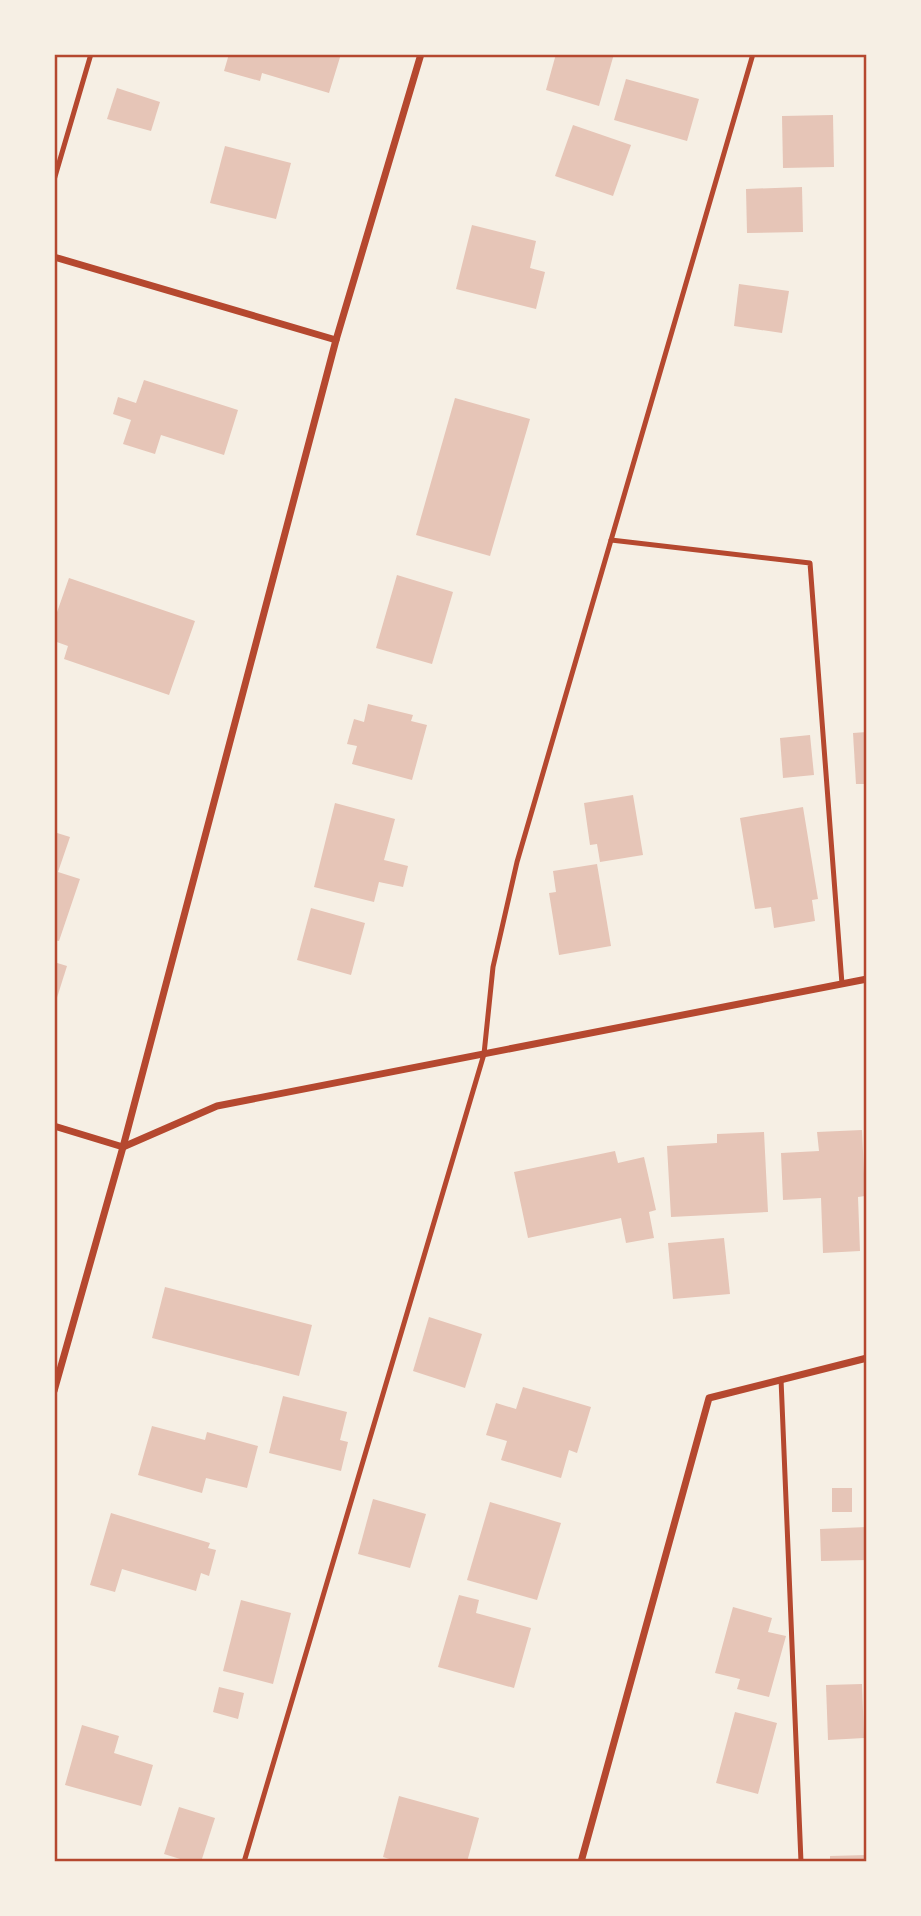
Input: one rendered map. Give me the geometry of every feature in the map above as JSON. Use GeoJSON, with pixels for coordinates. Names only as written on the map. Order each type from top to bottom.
{"type":"FeatureCollection","features":[{"type":"Feature","properties":{"kind":"street"},"geometry":{"type":"LineString","coordinates":[[54,1391],[123,1147],[336,340],[421,54]]}},
{"type":"Feature","properties":{"kind":"street"},"geometry":{"type":"LineString","coordinates":[[54,257],[336,340]]}},
{"type":"Feature","properties":{"kind":"street"},"geometry":{"type":"LineString","coordinates":[[54,1126],[123,1147],[217,1106],[867,979]]}},
{"type":"Feature","properties":{"kind":"street"},"geometry":{"type":"LineString","coordinates":[[581,1862],[709,1398],[867,1358]]}},
{"type":"Feature","properties":{"kind":"lane"},"geometry":{"type":"LineString","coordinates":[[54,180],[90,54]]}},
{"type":"Feature","properties":{"kind":"lane"},"geometry":{"type":"LineString","coordinates":[[244,1862],[484,1054],[493,967],[517,862],[753,54]]}},
{"type":"Feature","properties":{"kind":"lane"},"geometry":{"type":"LineString","coordinates":[[611,540],[810,563],[842,984]]}},
{"type":"Feature","properties":{"kind":"lane"},"geometry":{"type":"LineString","coordinates":[[781,1379],[802,1862]]}},
{"type":"Feature","properties":{"kind":"building"},"geometry":{"type":"Polygon","coordinates":[[[229,54],[341,54],[329,93],[262,73],[260,81],[224,71],[229,54]]]}},
{"type":"Feature","properties":{"kind":"building"},"geometry":{"type":"Polygon","coordinates":[[[556,54],[614,54],[599,106],[546,90],[556,54]]]}},
{"type":"Feature","properties":{"kind":"building"},"geometry":{"type":"Polygon","coordinates":[[[626,79],[699,99],[687,141],[614,120],[626,79]]]}},
{"type":"Feature","properties":{"kind":"building"},"geometry":{"type":"Polygon","coordinates":[[[117,88],[160,102],[151,131],[107,119],[117,88]]]}},
{"type":"Feature","properties":{"kind":"building"},"geometry":{"type":"Polygon","coordinates":[[[833,115],[834,167],[783,168],[782,116],[833,115]]]}},
{"type":"Feature","properties":{"kind":"building"},"geometry":{"type":"Polygon","coordinates":[[[573,125],[631,145],[613,196],[555,176],[573,125]]]}},
{"type":"Feature","properties":{"kind":"building"},"geometry":{"type":"Polygon","coordinates":[[[225,146],[291,163],[276,219],[210,203],[225,146]]]}},
{"type":"Feature","properties":{"kind":"building"},"geometry":{"type":"Polygon","coordinates":[[[802,187],[803,232],[747,233],[746,189],[802,187]]]}},
{"type":"Feature","properties":{"kind":"building"},"geometry":{"type":"Polygon","coordinates":[[[472,225],[536,241],[530,268],[545,272],[536,309],[456,289],[472,225]]]}},
{"type":"Feature","properties":{"kind":"building"},"geometry":{"type":"Polygon","coordinates":[[[739,284],[789,291],[782,333],[734,326],[739,284]]]}},
{"type":"Feature","properties":{"kind":"building"},"geometry":{"type":"Polygon","coordinates":[[[144,380],[238,410],[224,455],[161,435],[155,454],[123,444],[131,420],[113,414],[118,397],[136,403],[144,380]]]}},
{"type":"Feature","properties":{"kind":"building"},"geometry":{"type":"Polygon","coordinates":[[[455,398],[530,419],[490,556],[416,535],[455,398]]]}},
{"type":"Feature","properties":{"kind":"building"},"geometry":{"type":"Polygon","coordinates":[[[397,575],[453,592],[432,664],[376,648],[397,575]]]}},
{"type":"Feature","properties":{"kind":"building"},"geometry":{"type":"Polygon","coordinates":[[[69,578],[195,621],[169,695],[64,659],[68,646],[54,641],[54,615],[69,578]]]}},
{"type":"Feature","properties":{"kind":"building"},"geometry":{"type":"Polygon","coordinates":[[[368,704],[413,715],[411,721],[427,725],[412,780],[352,764],[357,746],[347,744],[354,719],[364,722],[368,704]]]}},
{"type":"Feature","properties":{"kind":"building"},"geometry":{"type":"Polygon","coordinates":[[[867,732],[867,784],[856,784],[853,733],[867,732]]]}},
{"type":"Feature","properties":{"kind":"building"},"geometry":{"type":"Polygon","coordinates":[[[810,735],[814,775],[783,778],[780,738],[810,735]]]}},
{"type":"Feature","properties":{"kind":"building"},"geometry":{"type":"Polygon","coordinates":[[[633,795],[643,855],[600,862],[597,844],[590,845],[584,803],[633,795]]]}},
{"type":"Feature","properties":{"kind":"building"},"geometry":{"type":"Polygon","coordinates":[[[335,803],[395,819],[384,860],[408,866],[403,887],[379,882],[374,902],[314,887],[335,803]]]}},
{"type":"Feature","properties":{"kind":"building"},"geometry":{"type":"Polygon","coordinates":[[[803,807],[818,899],[812,900],[815,921],[774,928],[771,907],[755,909],[740,818],[803,807]]]}},
{"type":"Feature","properties":{"kind":"building"},"geometry":{"type":"Polygon","coordinates":[[[54,832],[70,837],[58,872],[80,879],[59,941],[54,940],[54,832]]]}},
{"type":"Feature","properties":{"kind":"building"},"geometry":{"type":"Polygon","coordinates":[[[597,864],[611,946],[559,955],[549,893],[556,892],[553,871],[597,864]]]}},
{"type":"Feature","properties":{"kind":"building"},"geometry":{"type":"Polygon","coordinates":[[[311,908],[365,923],[351,975],[297,960],[311,908]]]}},
{"type":"Feature","properties":{"kind":"building"},"geometry":{"type":"Polygon","coordinates":[[[54,962],[67,966],[55,1004],[54,1004],[54,962]]]}},
{"type":"Feature","properties":{"kind":"building"},"geometry":{"type":"Polygon","coordinates":[[[862,1130],[865,1196],[858,1197],[860,1251],[823,1253],[821,1198],[783,1200],[781,1153],[819,1151],[817,1132],[862,1130]]]}},
{"type":"Feature","properties":{"kind":"building"},"geometry":{"type":"Polygon","coordinates":[[[764,1132],[768,1212],[671,1217],[667,1146],[717,1143],[717,1134],[764,1132]]]}},
{"type":"Feature","properties":{"kind":"building"},"geometry":{"type":"Polygon","coordinates":[[[615,1151],[618,1163],[644,1157],[656,1210],[649,1212],[654,1238],[626,1243],[621,1218],[528,1238],[514,1172],[615,1151]]]}},
{"type":"Feature","properties":{"kind":"building"},"geometry":{"type":"Polygon","coordinates":[[[724,1238],[730,1294],[673,1299],[668,1243],[724,1238]]]}},
{"type":"Feature","properties":{"kind":"building"},"geometry":{"type":"Polygon","coordinates":[[[165,1287],[312,1325],[299,1376],[152,1338],[165,1287]]]}},
{"type":"Feature","properties":{"kind":"building"},"geometry":{"type":"Polygon","coordinates":[[[429,1317],[482,1334],[465,1388],[413,1371],[429,1317]]]}},
{"type":"Feature","properties":{"kind":"building"},"geometry":{"type":"Polygon","coordinates":[[[523,1387],[591,1407],[577,1453],[569,1450],[561,1478],[501,1460],[507,1441],[486,1435],[496,1403],[516,1409],[523,1387]]]}},
{"type":"Feature","properties":{"kind":"building"},"geometry":{"type":"Polygon","coordinates":[[[283,1396],[347,1412],[340,1440],[348,1442],[341,1471],[269,1453],[283,1396]]]}},
{"type":"Feature","properties":{"kind":"building"},"geometry":{"type":"Polygon","coordinates":[[[152,1426],[205,1440],[207,1432],[258,1446],[247,1488],[206,1478],[202,1493],[138,1475],[152,1426]]]}},
{"type":"Feature","properties":{"kind":"building"},"geometry":{"type":"Polygon","coordinates":[[[832,1488],[852,1488],[852,1512],[832,1512],[832,1488]]]}},
{"type":"Feature","properties":{"kind":"building"},"geometry":{"type":"Polygon","coordinates":[[[373,1499],[426,1514],[410,1568],[358,1554],[373,1499]]]}},
{"type":"Feature","properties":{"kind":"building"},"geometry":{"type":"Polygon","coordinates":[[[490,1502],[561,1523],[537,1600],[467,1580],[490,1502]]]}},
{"type":"Feature","properties":{"kind":"building"},"geometry":{"type":"Polygon","coordinates":[[[111,1513],[210,1543],[208,1548],[216,1550],[209,1576],[201,1573],[196,1591],[122,1569],[115,1592],[90,1585],[111,1513]]]}},
{"type":"Feature","properties":{"kind":"building"},"geometry":{"type":"Polygon","coordinates":[[[867,1527],[867,1560],[821,1561],[820,1529],[867,1527]]]}},
{"type":"Feature","properties":{"kind":"building"},"geometry":{"type":"Polygon","coordinates":[[[459,1595],[479,1600],[476,1613],[531,1628],[514,1688],[438,1667],[459,1595]]]}},
{"type":"Feature","properties":{"kind":"building"},"geometry":{"type":"Polygon","coordinates":[[[241,1600],[291,1613],[273,1684],[223,1671],[241,1600]]]}},
{"type":"Feature","properties":{"kind":"building"},"geometry":{"type":"Polygon","coordinates":[[[733,1607],[772,1618],[768,1632],[786,1636],[769,1697],[737,1689],[740,1679],[715,1673],[733,1607]]]}},
{"type":"Feature","properties":{"kind":"building"},"geometry":{"type":"Polygon","coordinates":[[[862,1684],[864,1738],[828,1740],[826,1685],[862,1684]]]}},
{"type":"Feature","properties":{"kind":"building"},"geometry":{"type":"Polygon","coordinates":[[[219,1687],[244,1693],[238,1719],[213,1712],[219,1687]]]}},
{"type":"Feature","properties":{"kind":"building"},"geometry":{"type":"Polygon","coordinates":[[[735,1712],[777,1723],[758,1794],[716,1783],[735,1712]]]}},
{"type":"Feature","properties":{"kind":"building"},"geometry":{"type":"Polygon","coordinates":[[[82,1725],[119,1736],[114,1753],[153,1765],[141,1806],[65,1785],[82,1725]]]}},
{"type":"Feature","properties":{"kind":"building"},"geometry":{"type":"Polygon","coordinates":[[[399,1796],[479,1818],[467,1862],[399,1862],[383,1857],[399,1796]]]}},
{"type":"Feature","properties":{"kind":"building"},"geometry":{"type":"Polygon","coordinates":[[[179,1807],[215,1818],[201,1862],[190,1862],[164,1854],[179,1807]]]}},
{"type":"Feature","properties":{"kind":"building"},"geometry":{"type":"Polygon","coordinates":[[[867,1855],[867,1862],[830,1862],[830,1856],[867,1855]]]}}]}
